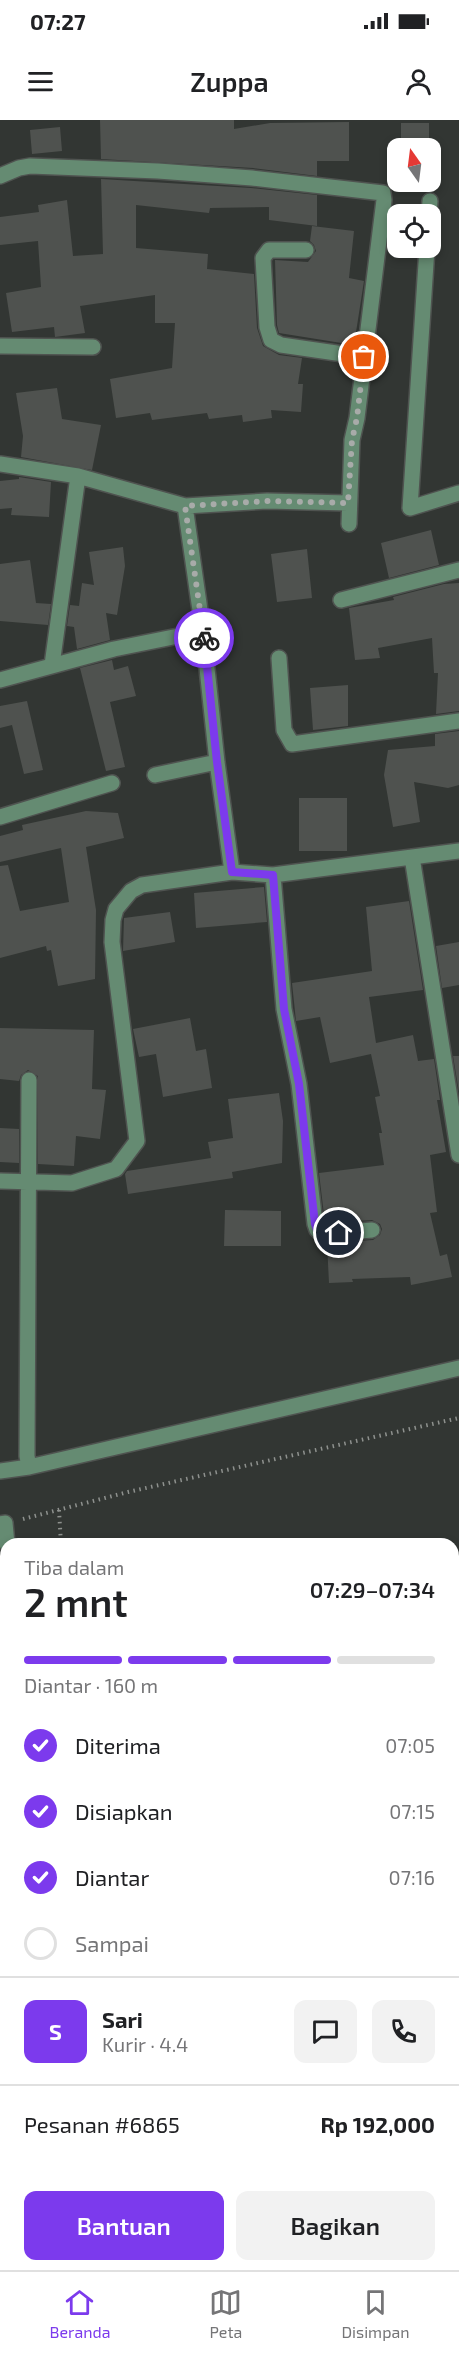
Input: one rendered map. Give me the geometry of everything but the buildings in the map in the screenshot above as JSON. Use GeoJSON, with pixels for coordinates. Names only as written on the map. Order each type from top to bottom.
{"type":"FeatureCollection","features":[{"type":"Feature","properties":{"kind":"street"},"geometry":{"type":"LineString","coordinates":[[0,176],[30,166],[158,171],[252,178],[383,193],[357,418],[352,440],[348,495],[349,524]]}},
{"type":"Feature","properties":{"kind":"street"},"geometry":{"type":"LineString","coordinates":[[306,250],[269,250],[263,258],[267,327],[271,340],[296,348],[364,357]]}},
{"type":"Feature","properties":{"kind":"street"},"geometry":{"type":"LineString","coordinates":[[426,258],[410,508],[459,493]]}},
{"type":"Feature","properties":{"kind":"street"},"geometry":{"type":"LineString","coordinates":[[0,346],[93,347]]}},
{"type":"Feature","properties":{"kind":"street"},"geometry":{"type":"LineString","coordinates":[[0,464],[78,476],[185,506],[348,495]]}},
{"type":"Feature","properties":{"kind":"street"},"geometry":{"type":"LineString","coordinates":[[52,665],[78,476]]}},
{"type":"Feature","properties":{"kind":"street"},"geometry":{"type":"LineString","coordinates":[[185,506],[203,631],[232,872]]}},
{"type":"Feature","properties":{"kind":"street"},"geometry":{"type":"LineString","coordinates":[[341,600],[459,570]]}},
{"type":"Feature","properties":{"kind":"street"},"geometry":{"type":"LineString","coordinates":[[0,680],[114,649],[203,631]]}},
{"type":"Feature","properties":{"kind":"street"},"geometry":{"type":"LineString","coordinates":[[279,658],[284,730],[292,744],[459,721]]}},
{"type":"Feature","properties":{"kind":"street"},"geometry":{"type":"LineString","coordinates":[[155,775],[217,762]]}},
{"type":"Feature","properties":{"kind":"street"},"geometry":{"type":"LineString","coordinates":[[0,817],[112,783]]}},
{"type":"Feature","properties":{"kind":"street"},"geometry":{"type":"LineString","coordinates":[[14,1182],[72,1183],[116,1169],[137,1141],[112,942],[116,909],[131,891],[142,885],[232,872],[273,875],[459,851]]}},
{"type":"Feature","properties":{"kind":"street"},"geometry":{"type":"LineString","coordinates":[[412,857],[459,1155]]}},
{"type":"Feature","properties":{"kind":"street"},"geometry":{"type":"LineString","coordinates":[[273,875],[284,1009],[299,1084],[315,1224],[317,1230],[323,1234],[372,1230]]}},
{"type":"Feature","properties":{"kind":"street"},"geometry":{"type":"LineString","coordinates":[[29,1080],[14,1182],[29,1467]]}},
{"type":"Feature","properties":{"kind":"street"},"geometry":{"type":"LineString","coordinates":[[0,1471],[29,1467],[459,1368]]}},
{"type":"Feature","properties":{"kind":"path"},"geometry":{"type":"LineString","coordinates":[[3,1524],[459,1418]]}},
{"type":"Feature","properties":{"kind":"path"},"geometry":{"type":"LineString","coordinates":[[58,1510],[60,1538]]}},
{"type":"Feature","properties":{"kind":"way so far"},"geometry":{"type":"LineString","coordinates":[[204,638],[185,506],[267,501],[348,503],[352,440],[357,418],[364,357]]}},
{"type":"Feature","properties":{"kind":"route"},"geometry":{"type":"LineString","coordinates":[[204,638],[217,762],[232,872],[273,875],[284,1009],[299,1084],[315,1224],[317,1230],[323,1234],[339,1233]]}}]}
